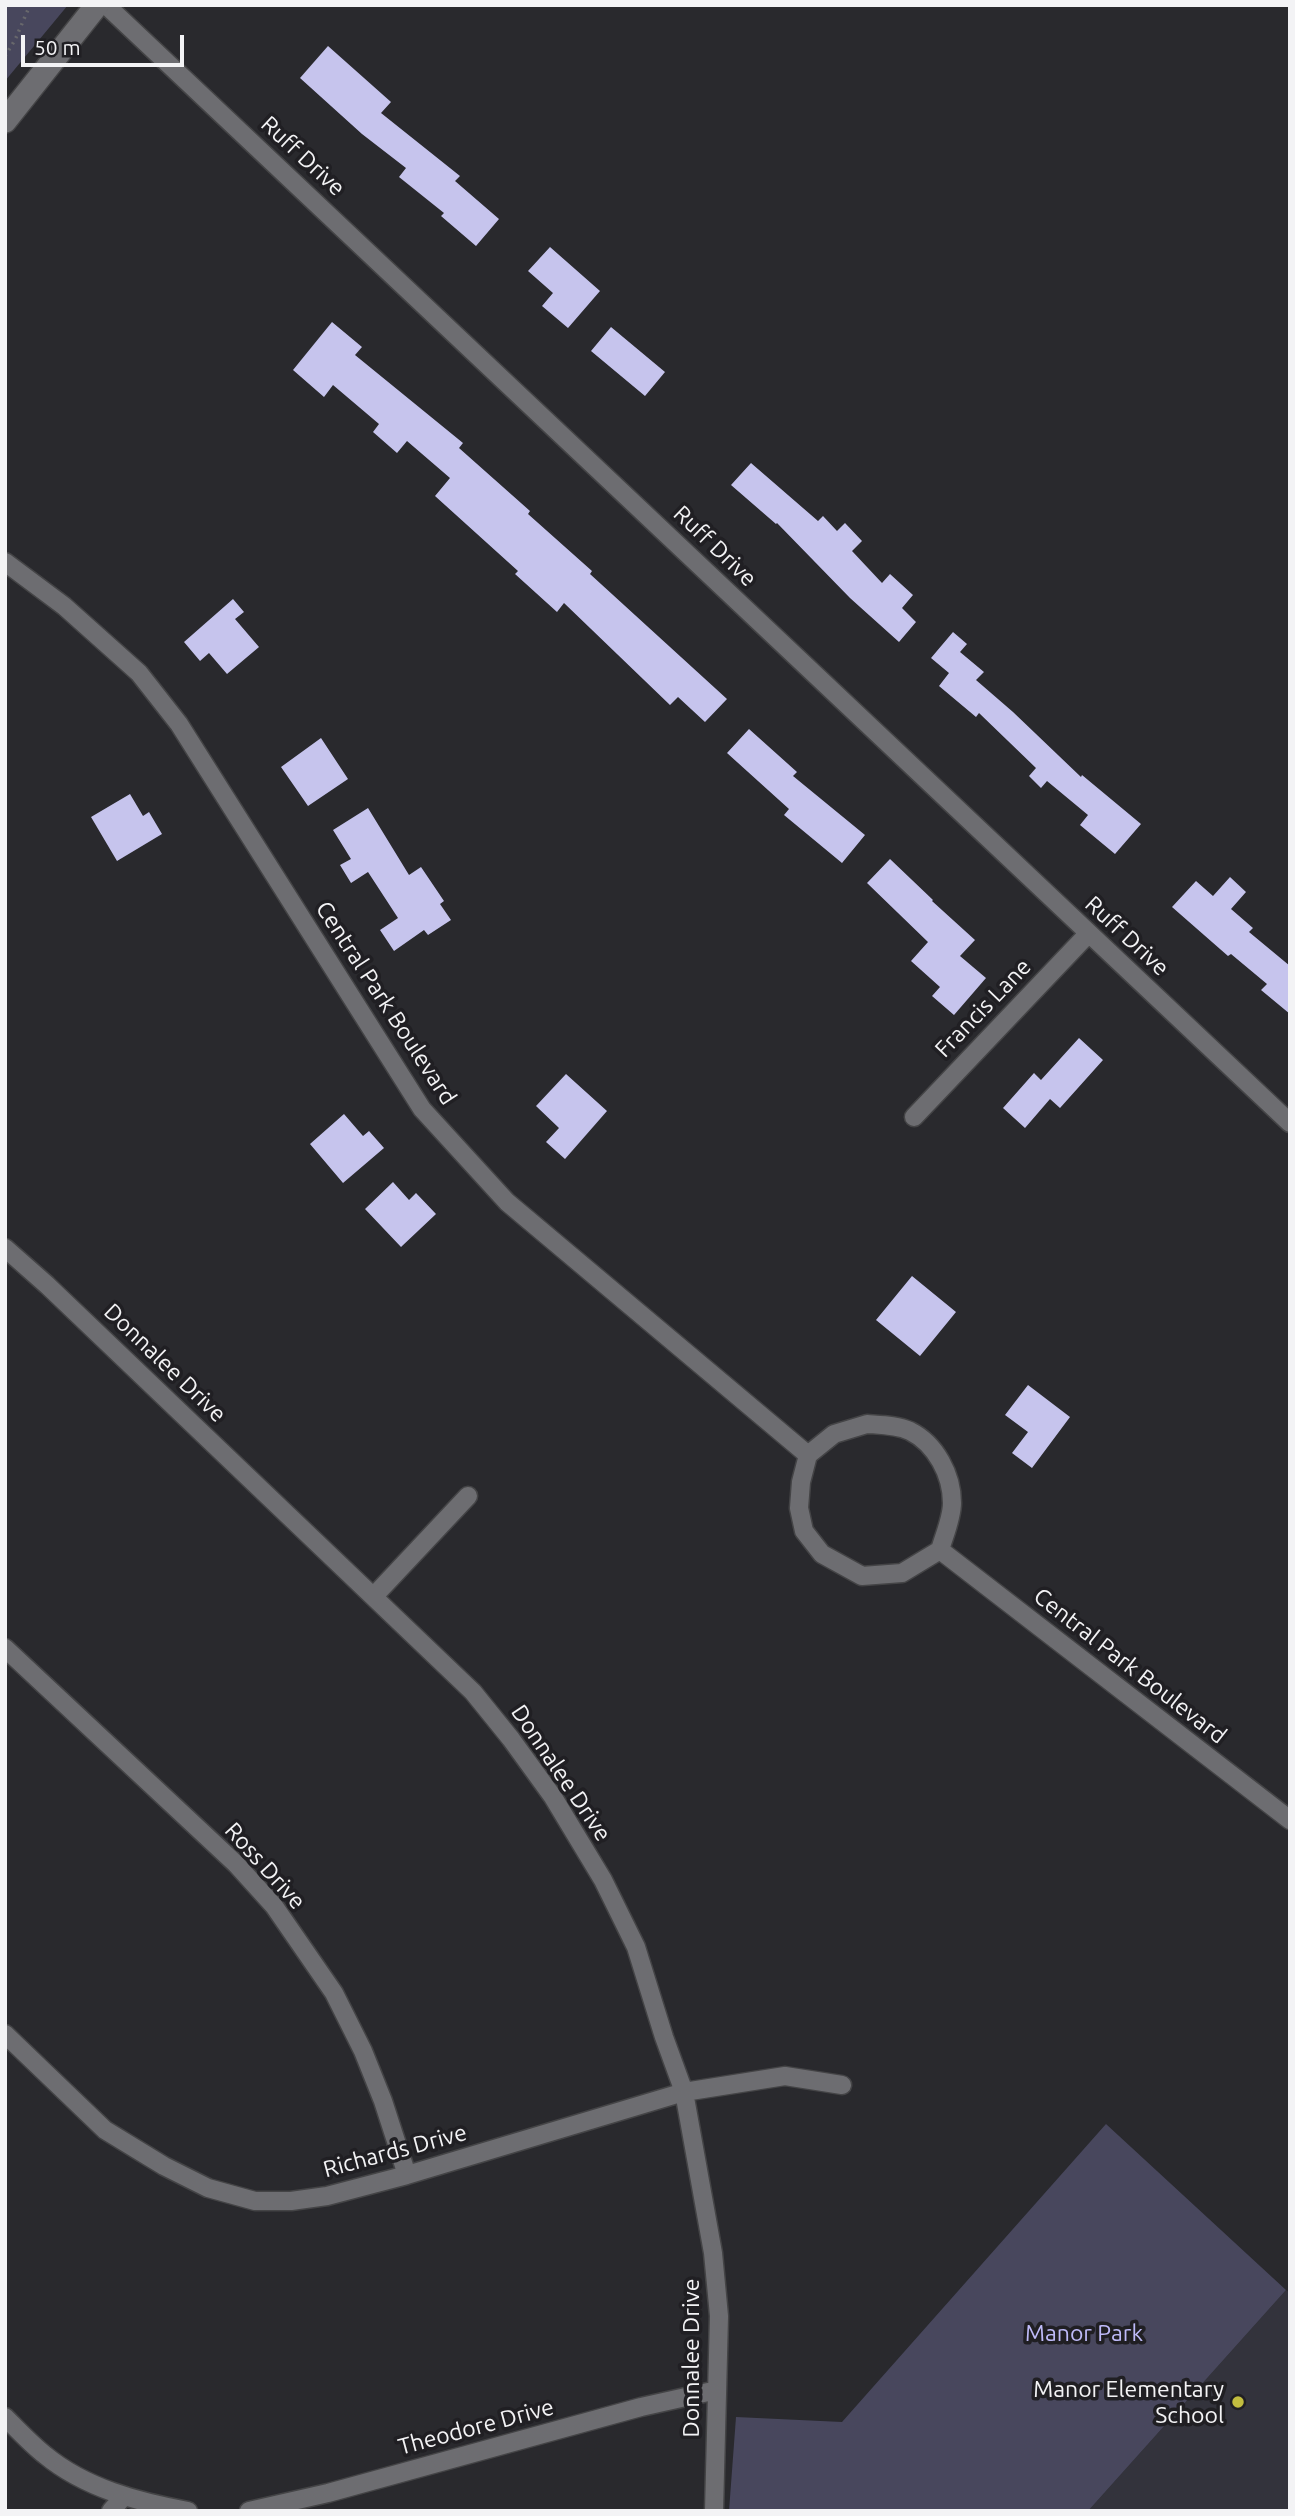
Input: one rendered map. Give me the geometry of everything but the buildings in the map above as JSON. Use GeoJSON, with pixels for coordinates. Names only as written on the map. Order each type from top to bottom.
{"type":"FeatureCollection","features":[{"type":"Feature","properties":{"kind":"street"},"geometry":{"type":"LineString","coordinates":[[5,121],[97,5]]}},
{"type":"Feature","properties":{"kind":"street","name":"Ruff Drive"},"geometry":{"type":"LineString","coordinates":[[106,5],[1290,1123]]}},
{"type":"Feature","properties":{"kind":"street","name":"Central Park Boulevard"},"geometry":{"type":"LineString","coordinates":[[5,562],[64,606],[139,673],[179,724],[422,1109],[507,1202],[808,1455]]}},
{"type":"Feature","properties":{"kind":"street","name":"Francis Lane"},"geometry":{"type":"LineString","coordinates":[[914,1117],[1088,934]]}},
{"type":"Feature","properties":{"kind":"street","name":"Donnalee Drive"},"geometry":{"type":"LineString","coordinates":[[5,1248],[473,1692],[553,1797],[603,1880],[636,1947],[684,2092],[713,2253],[719,2316],[714,2511]]}},
{"type":"Feature","properties":{"kind":"street"},"geometry":{"type":"LineString","coordinates":[[867,1424],[889,1425],[911,1432],[932,1448],[950,1484],[952,1506],[940,1550],[902,1573],[862,1576],[822,1554],[804,1531],[799,1508],[801,1482],[808,1455],[834,1434],[867,1424]]}},
{"type":"Feature","properties":{"kind":"street"},"geometry":{"type":"LineString","coordinates":[[374,1596],[468,1496]]}},
{"type":"Feature","properties":{"kind":"street","name":"Central Park Boulevard"},"geometry":{"type":"LineString","coordinates":[[940,1550],[1290,1820]]}},
{"type":"Feature","properties":{"kind":"street","name":"Ross Drive"},"geometry":{"type":"LineString","coordinates":[[5,1648],[236,1864],[274,1906],[334,1993],[363,2051],[383,2101],[407,2175]]}},
{"type":"Feature","properties":{"kind":"street","name":"Richards Drive"},"geometry":{"type":"LineString","coordinates":[[5,2034],[105,2130],[164,2166],[208,2188],[256,2201],[291,2201],[327,2196],[407,2175],[684,2092],[785,2076],[842,2085]]}},
{"type":"Feature","properties":{"kind":"street","name":"Theodore Drive"},"geometry":{"type":"LineString","coordinates":[[249,2511],[328,2493],[641,2407],[717,2390]]}},
{"type":"Feature","properties":{"kind":"street"},"geometry":{"type":"LineString","coordinates":[[5,2417],[46,2456],[88,2482],[124,2496],[188,2511]]}},
{"type":"Feature","properties":{"kind":"street"},"geometry":{"type":"LineString","coordinates":[[111,2511],[124,2496]]}},
{"type":"Feature","properties":{"kind":"path"},"geometry":{"type":"LineString","coordinates":[[5,56],[30,5]]}},
{"type":"Feature","properties":{"kind":"shaded area","name":"Manor Elementary School"},"geometry":{"type":"Polygon","coordinates":[[[1286,2290],[1290,2293],[1290,2511],[1088,2511],[1286,2290]]]}},
{"type":"Feature","properties":{"kind":"green space"},"geometry":{"type":"Polygon","coordinates":[[[5,5],[68,5],[5,81],[5,5]]]}},
{"type":"Feature","properties":{"kind":"green space","name":"Manor Park"},"geometry":{"type":"Polygon","coordinates":[[[1106,2124],[1286,2290],[1088,2511],[729,2511],[736,2417],[842,2422],[1106,2124]]]}},
{"type":"Feature","properties":{"kind":"place","name":"Manor Elementary School"},"geometry":{"type":"Point","coordinates":[1238,2402]}}]}
